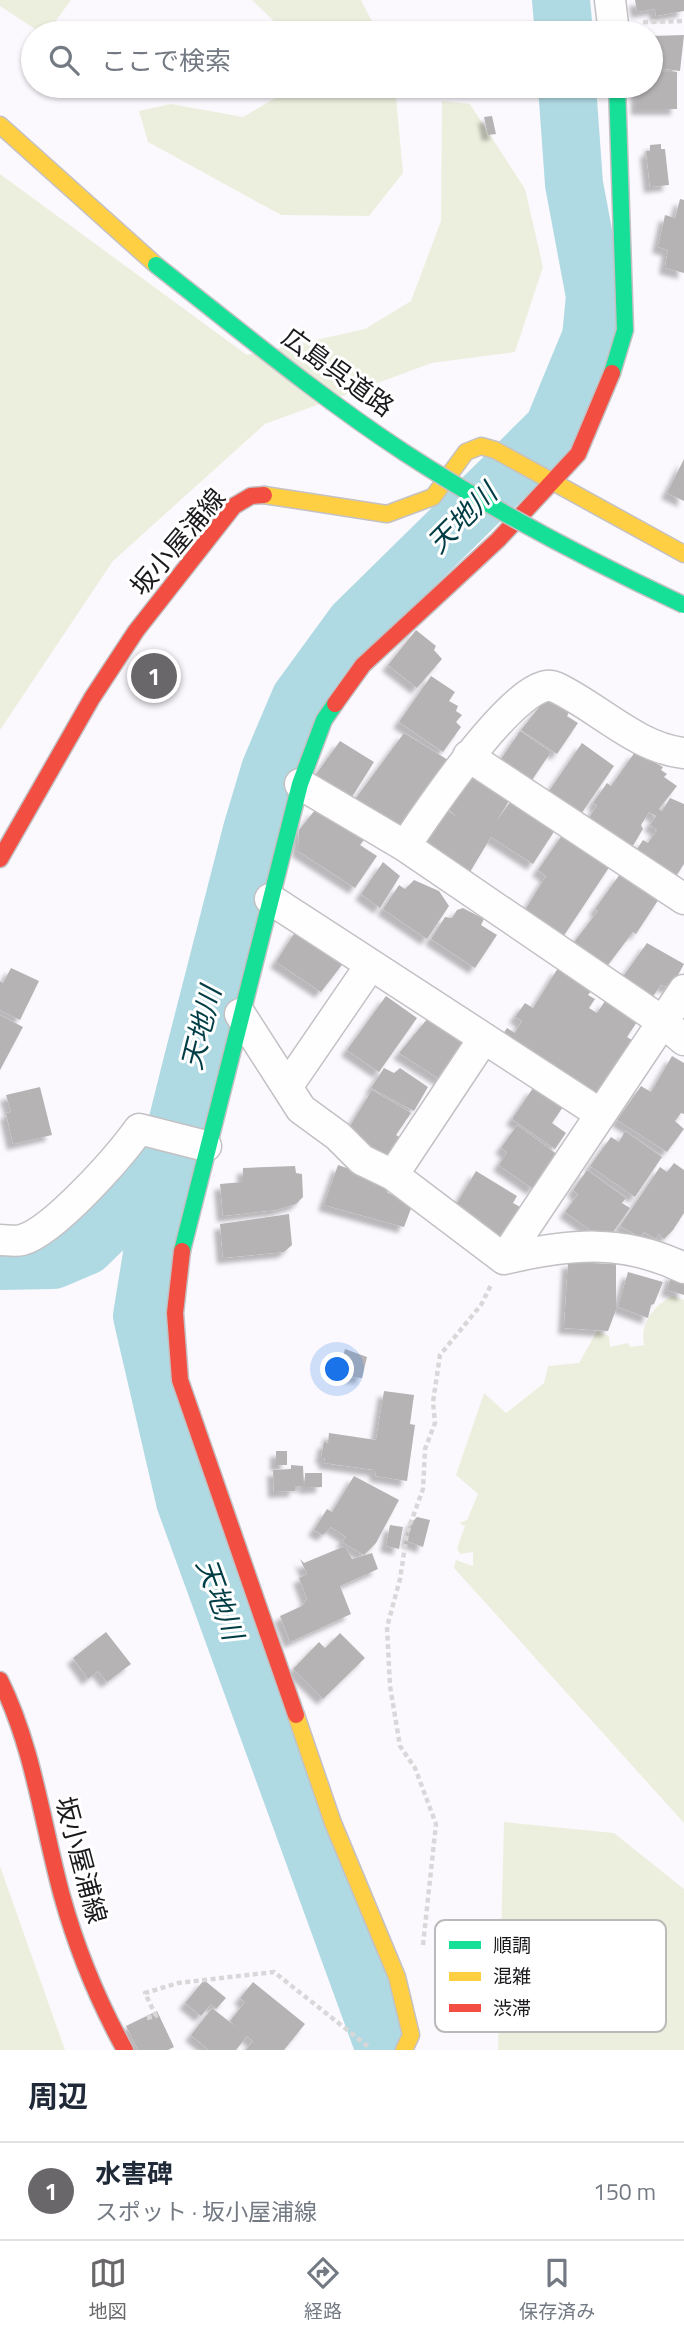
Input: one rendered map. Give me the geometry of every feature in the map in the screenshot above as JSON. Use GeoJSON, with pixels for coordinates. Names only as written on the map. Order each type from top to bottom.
{"type":"FeatureCollection","features":[{"type":"Feature","properties":{"kind":"main road"},"geometry":{"type":"LineString","coordinates":[[404,2050],[411,2035],[397,1978],[333,1823],[180,1380],[175,1313],[179,1262],[201,1145],[240,1014],[300,784],[324,720],[363,665],[498,540],[544,478],[579,454],[607,390],[625,330],[617,98]]}},
{"type":"Feature","properties":{"kind":"main road","name":"広島呉道路"},"geometry":{"type":"LineString","coordinates":[[0,125],[156,265],[301,377],[440,475],[594,562],[684,605]]}},
{"type":"Feature","properties":{"kind":"main road","name":"坂小屋浦線"},"geometry":{"type":"LineString","coordinates":[[0,859],[92,698],[129,642],[234,506],[251,496],[271,494],[387,514],[433,497],[466,452],[481,446],[495,450],[684,554]]}},
{"type":"Feature","properties":{"kind":"main road","name":"坂小屋浦線"},"geometry":{"type":"LineString","coordinates":[[0,1679],[23,1731],[66,1909],[90,1979],[125,2050]]}},
{"type":"Feature","properties":{"kind":"street"},"geometry":{"type":"LineString","coordinates":[[405,846],[468,756],[532,688],[552,685],[646,740],[684,752]]}},
{"type":"Feature","properties":{"kind":"street"},"geometry":{"type":"LineString","coordinates":[[468,756],[684,899]]}},
{"type":"Feature","properties":{"kind":"street"},"geometry":{"type":"LineString","coordinates":[[300,784],[405,846],[673,1031]]}},
{"type":"Feature","properties":{"kind":"street"},"geometry":{"type":"LineString","coordinates":[[270,899],[599,1114]]}},
{"type":"Feature","properties":{"kind":"street"},"geometry":{"type":"LineString","coordinates":[[287,1087],[370,966]]}},
{"type":"Feature","properties":{"kind":"street"},"geometry":{"type":"LineString","coordinates":[[504,1259],[599,1114],[673,1031],[684,990]]}},
{"type":"Feature","properties":{"kind":"street"},"geometry":{"type":"LineString","coordinates":[[240,1014],[300,1109],[338,1136],[362,1160],[393,1175],[504,1259],[558,1247],[629,1247],[684,1268]]}},
{"type":"Feature","properties":{"kind":"street"},"geometry":{"type":"LineString","coordinates":[[393,1175],[484,1038]]}},
{"type":"Feature","properties":{"kind":"street"},"geometry":{"type":"LineString","coordinates":[[0,1240],[21,1241],[44,1229],[120,1156],[139,1129],[201,1145]]}},
{"type":"Feature","properties":{"kind":"street"},"geometry":{"type":"LineString","coordinates":[[629,1247],[635,1243],[684,1249]]}},
{"type":"Feature","properties":{"kind":"path"},"geometry":{"type":"LineString","coordinates":[[613,19],[684,20]]}},
{"type":"Feature","properties":{"kind":"path"},"geometry":{"type":"LineString","coordinates":[[397,1978],[415,1966],[425,1942],[436,1824],[415,1768],[400,1746],[390,1686],[387,1627],[400,1579],[407,1533],[423,1489],[425,1449],[435,1423],[433,1402],[440,1355],[481,1305],[504,1259]]}},
{"type":"Feature","properties":{"kind":"path"},"geometry":{"type":"LineString","coordinates":[[156,2016],[145,1993],[178,1983],[274,1972],[370,2048]]}},
{"type":"Feature","properties":{"kind":"green space"},"geometry":{"type":"Polygon","coordinates":[[[0,0],[71,0],[56,21],[23,21],[0,6],[0,0]]]}},
{"type":"Feature","properties":{"kind":"green space"},"geometry":{"type":"Polygon","coordinates":[[[252,0],[361,0],[372,21],[274,21],[252,0]]]}},
{"type":"Feature","properties":{"kind":"green space"},"geometry":{"type":"Polygon","coordinates":[[[275,98],[396,98],[403,173],[369,216],[281,215],[148,142],[139,111],[171,104],[243,117],[275,98]]]}},
{"type":"Feature","properties":{"kind":"green space"},"geometry":{"type":"Polygon","coordinates":[[[442,101],[470,104],[525,189],[543,267],[515,352],[432,363],[265,424],[113,561],[0,730],[0,174],[247,355],[365,329],[411,301],[441,221],[442,101]]]}},
{"type":"Feature","properties":{"kind":"green space"},"geometry":{"type":"Polygon","coordinates":[[[672,1296],[684,1300],[684,1823],[454,1568],[456,1560],[473,1566],[473,1552],[460,1554],[457,1548],[465,1526],[459,1523],[467,1520],[478,1494],[456,1475],[484,1393],[506,1413],[544,1383],[548,1366],[579,1363],[597,1331],[609,1336],[610,1347],[628,1343],[630,1347],[644,1345],[644,1329],[649,1316],[672,1296]]]}},
{"type":"Feature","properties":{"kind":"green space"},"geometry":{"type":"Polygon","coordinates":[[[504,1822],[614,1833],[684,1889],[684,2050],[498,2050],[498,2032],[666,2032],[666,1920],[501,1920],[504,1822]]]}},
{"type":"Feature","properties":{"kind":"green space"},"geometry":{"type":"Polygon","coordinates":[[[0,1866],[65,2050],[0,2050],[0,1866]]]}},
{"type":"Feature","properties":{"kind":"building"},"geometry":{"type":"Polygon","coordinates":[[[635,0],[684,0],[684,11],[656,16],[655,9],[637,12],[635,0]]]}},
{"type":"Feature","properties":{"kind":"building"},"geometry":{"type":"Polygon","coordinates":[[[684,35],[680,71],[663,69],[663,36],[684,35]]]}},
{"type":"Feature","properties":{"kind":"building"},"geometry":{"type":"Polygon","coordinates":[[[663,72],[677,72],[677,109],[637,109],[637,98],[663,98],[663,72]]]}},
{"type":"Feature","properties":{"kind":"building"},"geometry":{"type":"Polygon","coordinates":[[[492,116],[496,134],[488,135],[484,117],[492,116]]]}},
{"type":"Feature","properties":{"kind":"building"},"geometry":{"type":"Polygon","coordinates":[[[661,144],[661,149],[665,149],[669,185],[650,187],[646,151],[650,151],[650,145],[661,144]]]}},
{"type":"Feature","properties":{"kind":"building"},"geometry":{"type":"Polygon","coordinates":[[[680,199],[684,200],[684,273],[665,268],[668,250],[658,247],[665,215],[675,218],[680,199]]]}},
{"type":"Feature","properties":{"kind":"building"},"geometry":{"type":"Polygon","coordinates":[[[684,459],[684,501],[667,493],[684,459]]]}},
{"type":"Feature","properties":{"kind":"building"},"geometry":{"type":"Polygon","coordinates":[[[416,630],[436,646],[434,650],[442,659],[417,688],[388,665],[416,630]]]}},
{"type":"Feature","properties":{"kind":"building"},"geometry":{"type":"Polygon","coordinates":[[[431,676],[455,692],[449,701],[458,706],[456,711],[462,715],[456,722],[461,727],[443,752],[399,722],[431,676]]]}},
{"type":"Feature","properties":{"kind":"building"},"geometry":{"type":"Polygon","coordinates":[[[548,696],[570,711],[567,716],[578,723],[557,754],[521,730],[548,696]]]}},
{"type":"Feature","properties":{"kind":"building"},"geometry":{"type":"Polygon","coordinates":[[[520,731],[551,752],[530,783],[499,762],[520,731]]]}},
{"type":"Feature","properties":{"kind":"building"},"geometry":{"type":"Polygon","coordinates":[[[404,733],[448,760],[400,831],[353,802],[404,733]]]}},
{"type":"Feature","properties":{"kind":"building"},"geometry":{"type":"Polygon","coordinates":[[[340,741],[374,762],[350,800],[314,777],[340,741]]]}},
{"type":"Feature","properties":{"kind":"building"},"geometry":{"type":"Polygon","coordinates":[[[582,743],[614,766],[581,814],[549,791],[582,743]]]}},
{"type":"Feature","properties":{"kind":"building"},"geometry":{"type":"Polygon","coordinates":[[[635,752],[663,767],[661,770],[667,774],[664,777],[677,786],[659,809],[662,811],[670,798],[684,804],[684,864],[675,878],[635,852],[643,840],[648,843],[657,830],[650,825],[656,816],[649,812],[631,849],[587,821],[597,805],[593,803],[607,783],[611,786],[635,752]]]}},
{"type":"Feature","properties":{"kind":"building"},"geometry":{"type":"Polygon","coordinates":[[[472,772],[512,796],[496,822],[513,798],[557,827],[533,864],[491,837],[467,877],[420,846],[445,809],[457,817],[448,809],[472,772]]]}},
{"type":"Feature","properties":{"kind":"building"},"geometry":{"type":"Polygon","coordinates":[[[315,810],[367,836],[360,845],[377,856],[355,888],[298,851],[299,830],[315,810]]]}},
{"type":"Feature","properties":{"kind":"building"},"geometry":{"type":"Polygon","coordinates":[[[565,831],[612,863],[563,937],[522,915],[546,876],[538,870],[565,831]]]}},
{"type":"Feature","properties":{"kind":"building"},"geometry":{"type":"Polygon","coordinates":[[[383,862],[400,876],[380,908],[361,894],[383,862]]]}},
{"type":"Feature","properties":{"kind":"building"},"geometry":{"type":"Polygon","coordinates":[[[620,874],[659,899],[636,934],[633,932],[605,969],[571,946],[598,911],[595,909],[620,874]]]}},
{"type":"Feature","properties":{"kind":"building"},"geometry":{"type":"Polygon","coordinates":[[[414,880],[439,891],[449,906],[427,939],[383,909],[399,885],[405,889],[414,880]]]}},
{"type":"Feature","properties":{"kind":"building"},"geometry":{"type":"Polygon","coordinates":[[[463,908],[484,919],[481,925],[497,935],[475,968],[431,939],[445,917],[452,918],[457,910],[463,908]]]}},
{"type":"Feature","properties":{"kind":"building"},"geometry":{"type":"Polygon","coordinates":[[[297,929],[345,961],[321,992],[276,962],[297,929]]]}},
{"type":"Feature","properties":{"kind":"building"},"geometry":{"type":"Polygon","coordinates":[[[647,943],[684,964],[671,988],[661,985],[651,999],[622,978],[647,943]]]}},
{"type":"Feature","properties":{"kind":"building"},"geometry":{"type":"Polygon","coordinates":[[[11,968],[39,981],[20,1020],[0,1010],[0,981],[3,983],[11,968]]]}},
{"type":"Feature","properties":{"kind":"building"},"geometry":{"type":"Polygon","coordinates":[[[558,968],[592,990],[588,995],[595,999],[589,1008],[597,1013],[605,1001],[637,1022],[627,1037],[637,1043],[593,1102],[500,1038],[507,1028],[515,1033],[522,1021],[515,1017],[525,1003],[533,1008],[558,968]]]}},
{"type":"Feature","properties":{"kind":"building"},"geometry":{"type":"Polygon","coordinates":[[[386,996],[417,1018],[379,1072],[347,1050],[386,996]]]}},
{"type":"Feature","properties":{"kind":"building"},"geometry":{"type":"Polygon","coordinates":[[[0,1015],[23,1027],[0,1070],[0,1015]]]}},
{"type":"Feature","properties":{"kind":"building"},"geometry":{"type":"Polygon","coordinates":[[[428,1018],[469,1040],[441,1080],[399,1053],[428,1018]]]}},
{"type":"Feature","properties":{"kind":"building"},"geometry":{"type":"Polygon","coordinates":[[[672,1056],[684,1063],[684,1114],[681,1113],[675,1121],[684,1129],[667,1152],[617,1120],[641,1086],[651,1092],[672,1056]]]}},
{"type":"Feature","properties":{"kind":"building"},"geometry":{"type":"Polygon","coordinates":[[[384,1068],[394,1073],[400,1068],[428,1087],[414,1111],[371,1088],[384,1068]]]}},
{"type":"Feature","properties":{"kind":"building"},"geometry":{"type":"Polygon","coordinates":[[[40,1087],[52,1135],[13,1144],[6,1113],[11,1112],[6,1095],[40,1087]]]}},
{"type":"Feature","properties":{"kind":"building"},"geometry":{"type":"Polygon","coordinates":[[[533,1088],[563,1107],[552,1123],[566,1133],[555,1149],[512,1119],[533,1088]]]}},
{"type":"Feature","properties":{"kind":"building"},"geometry":{"type":"Polygon","coordinates":[[[372,1090],[411,1113],[396,1135],[403,1139],[394,1151],[386,1155],[347,1131],[372,1090]]]}},
{"type":"Feature","properties":{"kind":"building"},"geometry":{"type":"Polygon","coordinates":[[[517,1125],[558,1155],[533,1189],[499,1165],[507,1152],[501,1148],[517,1125]]]}},
{"type":"Feature","properties":{"kind":"building"},"geometry":{"type":"Polygon","coordinates":[[[625,1131],[662,1157],[635,1197],[590,1166],[611,1137],[619,1142],[625,1131]]]}},
{"type":"Feature","properties":{"kind":"building"},"geometry":{"type":"Polygon","coordinates":[[[674,1163],[684,1170],[684,1213],[673,1230],[664,1239],[659,1234],[656,1239],[644,1232],[640,1237],[620,1226],[660,1167],[667,1172],[674,1163]]]}},
{"type":"Feature","properties":{"kind":"building"},"geometry":{"type":"Polygon","coordinates":[[[338,1165],[388,1182],[387,1192],[412,1206],[404,1227],[324,1205],[338,1165]]]}},
{"type":"Feature","properties":{"kind":"building"},"geometry":{"type":"Polygon","coordinates":[[[295,1166],[296,1173],[302,1174],[303,1197],[296,1204],[276,1210],[223,1216],[220,1184],[243,1182],[243,1168],[295,1166]]]}},
{"type":"Feature","properties":{"kind":"building"},"geometry":{"type":"Polygon","coordinates":[[[587,1170],[626,1198],[622,1203],[630,1208],[609,1238],[600,1237],[565,1212],[578,1194],[573,1190],[587,1170]]]}},
{"type":"Feature","properties":{"kind":"building"},"geometry":{"type":"Polygon","coordinates":[[[476,1171],[517,1196],[513,1203],[522,1208],[502,1240],[453,1210],[476,1171]]]}},
{"type":"Feature","properties":{"kind":"building"},"geometry":{"type":"Polygon","coordinates":[[[289,1214],[292,1245],[284,1252],[223,1258],[220,1224],[289,1214]]]}},
{"type":"Feature","properties":{"kind":"building"},"geometry":{"type":"Polygon","coordinates":[[[568,1262],[616,1264],[616,1310],[608,1331],[564,1328],[568,1262]]]}},
{"type":"Feature","properties":{"kind":"building"},"geometry":{"type":"Polygon","coordinates":[[[628,1272],[663,1282],[654,1304],[651,1305],[648,1318],[618,1307],[628,1272]]]}},
{"type":"Feature","properties":{"kind":"building"},"geometry":{"type":"Polygon","coordinates":[[[672,1273],[684,1277],[684,1295],[667,1290],[672,1273]]]}},
{"type":"Feature","properties":{"kind":"building"},"geometry":{"type":"Polygon","coordinates":[[[345,1349],[367,1357],[362,1378],[338,1376],[345,1349]]]}},
{"type":"Feature","properties":{"kind":"building"},"geometry":{"type":"Polygon","coordinates":[[[384,1391],[414,1395],[410,1424],[415,1425],[407,1481],[376,1476],[375,1470],[324,1463],[325,1458],[321,1458],[329,1433],[376,1440],[384,1391]]]}},
{"type":"Feature","properties":{"kind":"building"},"geometry":{"type":"Polygon","coordinates":[[[276,1451],[287,1451],[287,1465],[276,1465],[276,1451]]]}},
{"type":"Feature","properties":{"kind":"building"},"geometry":{"type":"Polygon","coordinates":[[[291,1465],[303,1466],[304,1486],[295,1486],[295,1491],[274,1492],[273,1470],[291,1469],[291,1465]]]}},
{"type":"Feature","properties":{"kind":"building"},"geometry":{"type":"Polygon","coordinates":[[[305,1473],[322,1473],[322,1487],[305,1488],[305,1473]]]}},
{"type":"Feature","properties":{"kind":"building"},"geometry":{"type":"Polygon","coordinates":[[[354,1476],[399,1500],[376,1543],[364,1555],[342,1542],[346,1537],[331,1527],[323,1535],[314,1530],[327,1509],[332,1512],[354,1476]]]}},
{"type":"Feature","properties":{"kind":"building"},"geometry":{"type":"Polygon","coordinates":[[[417,1517],[430,1520],[423,1547],[407,1541],[412,1522],[417,1517]]]}},
{"type":"Feature","properties":{"kind":"building"},"geometry":{"type":"Polygon","coordinates":[[[390,1525],[403,1527],[399,1549],[386,1546],[390,1525]]]}},
{"type":"Feature","properties":{"kind":"building"},"geometry":{"type":"Polygon","coordinates":[[[345,1546],[352,1559],[372,1553],[378,1569],[340,1586],[351,1614],[290,1642],[280,1616],[302,1606],[307,1599],[299,1578],[307,1574],[300,1559],[304,1563],[345,1546]]]}},
{"type":"Feature","properties":{"kind":"building"},"geometry":{"type":"Polygon","coordinates":[[[106,1632],[131,1664],[107,1682],[98,1671],[88,1679],[73,1658],[106,1632]]]}},
{"type":"Feature","properties":{"kind":"building"},"geometry":{"type":"Polygon","coordinates":[[[340,1633],[365,1658],[323,1699],[293,1669],[319,1642],[325,1648],[340,1633]]]}},
{"type":"Feature","properties":{"kind":"building"},"geometry":{"type":"Polygon","coordinates":[[[204,1980],[226,1998],[216,2009],[211,2004],[201,2016],[185,2003],[204,1980]]]}},
{"type":"Feature","properties":{"kind":"building"},"geometry":{"type":"Polygon","coordinates":[[[253,1982],[305,2024],[284,2050],[246,2050],[253,2041],[247,2036],[236,2050],[209,2050],[191,2035],[212,2008],[235,2026],[230,2021],[245,2002],[240,1998],[253,1982]]]}},
{"type":"Feature","properties":{"kind":"building"},"geometry":{"type":"Polygon","coordinates":[[[157,2011],[174,2047],[168,2050],[138,2050],[126,2026],[157,2011]]]}},
{"type":"Feature","properties":{"kind":"waterway","name":"天地川"},"geometry":{"type":"LineString","coordinates":[[561,0],[563,21]]}},
{"type":"Feature","properties":{"kind":"waterway","name":"天地川"},"geometry":{"type":"LineString","coordinates":[[385,2050],[185,1501],[142,1316],[166,1168],[192,1064],[252,830],[270,770],[300,699],[354,625],[553,429],[591,337],[595,296],[574,184],[568,98]]}},
{"type":"Feature","properties":{"kind":"waterway"},"geometry":{"type":"LineString","coordinates":[[0,1261],[53,1260],[86,1246],[166,1168]]}},
{"type":"Feature","properties":{"kind":"traffic: fast"},"geometry":{"type":"LineString","coordinates":[[612,373],[625,330],[617,98]]}},
{"type":"Feature","properties":{"kind":"traffic: fast"},"geometry":{"type":"LineString","coordinates":[[156,265],[310,385],[405,453],[542,534],[684,605]]}},
{"type":"Feature","properties":{"kind":"traffic: fast"},"geometry":{"type":"LineString","coordinates":[[182,1251],[300,784],[324,720],[335,704]]}},
{"type":"Feature","properties":{"kind":"traffic: slow"},"geometry":{"type":"LineString","coordinates":[[0,125],[156,265]]}},
{"type":"Feature","properties":{"kind":"traffic: slow"},"geometry":{"type":"LineString","coordinates":[[264,495],[387,514],[433,497],[466,452],[481,446],[495,450],[684,554]]}},
{"type":"Feature","properties":{"kind":"traffic: slow"},"geometry":{"type":"LineString","coordinates":[[296,1715],[333,1823],[397,1977],[411,2035],[404,2050]]}},
{"type":"Feature","properties":{"kind":"traffic: jam"},"geometry":{"type":"LineString","coordinates":[[335,704],[363,665],[498,540],[578,454],[612,373]]}},
{"type":"Feature","properties":{"kind":"traffic: jam"},"geometry":{"type":"LineString","coordinates":[[0,859],[92,698],[136,631],[234,506],[251,496],[264,495]]}},
{"type":"Feature","properties":{"kind":"traffic: jam"},"geometry":{"type":"LineString","coordinates":[[182,1251],[175,1313],[180,1380],[296,1715]]}},
{"type":"Feature","properties":{"kind":"traffic: jam"},"geometry":{"type":"LineString","coordinates":[[0,1680],[12,1706],[29,1759],[74,1936],[97,1994],[125,2050]]}},
{"type":"Feature","properties":{"kind":"place","name":"水害碑"},"geometry":{"type":"Point","coordinates":[154,676]}}]}
